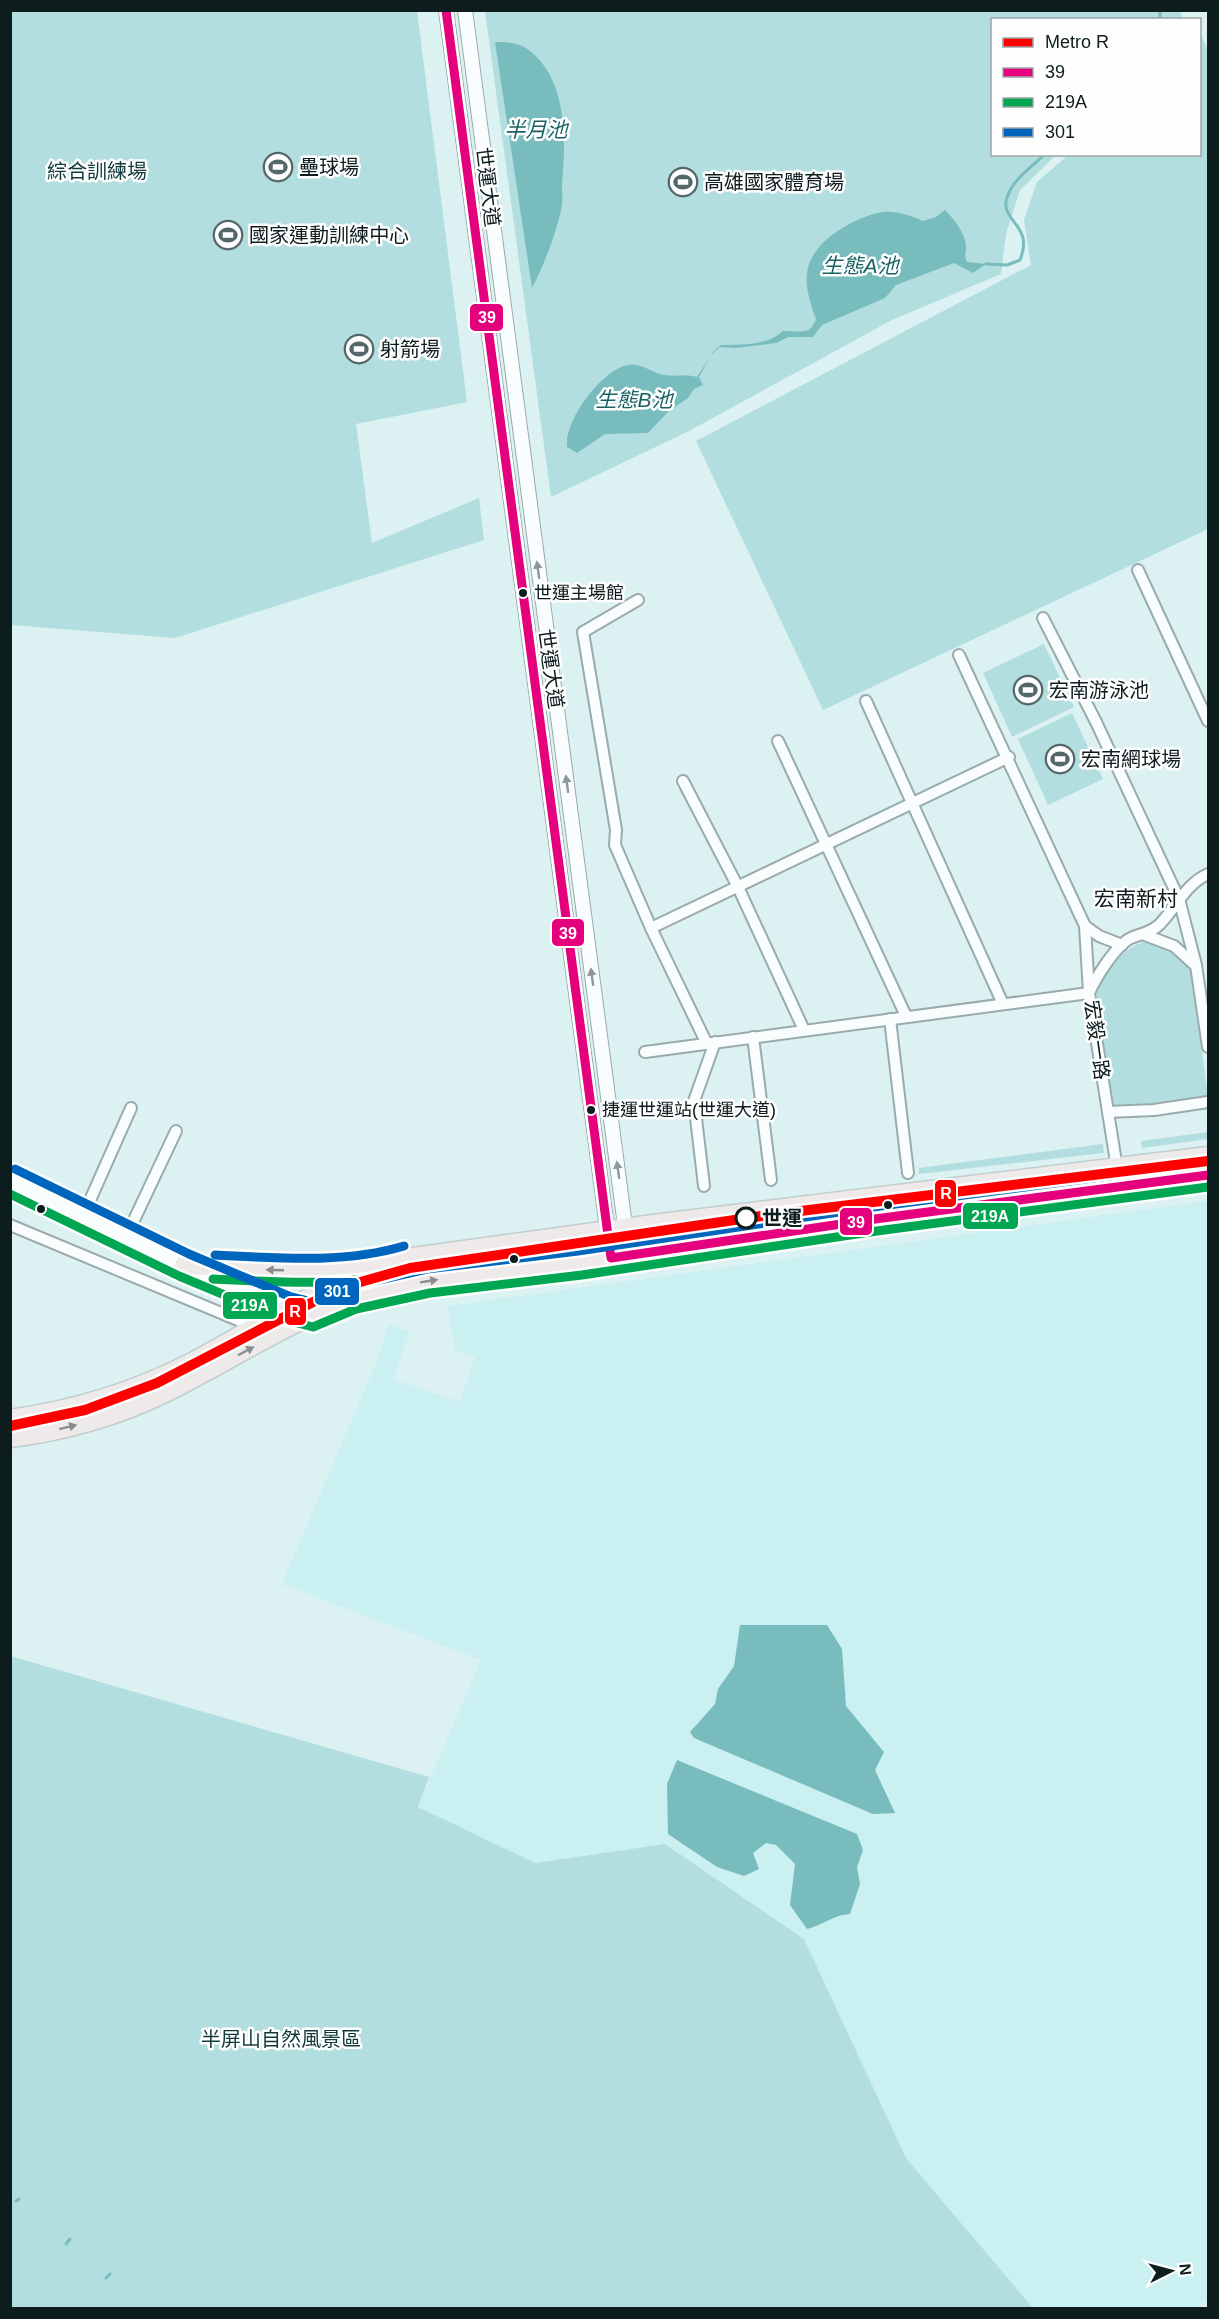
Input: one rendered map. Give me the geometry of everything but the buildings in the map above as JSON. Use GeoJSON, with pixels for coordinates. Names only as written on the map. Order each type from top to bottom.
{"type":"FeatureCollection","features":[{"type":"Feature","properties":{"kind":"main road"},"geometry":{"type":"LineString","coordinates":[[10,1419],[87,1403],[153,1380],[287,1308],[376,1268],[413,1257],[626,1228],[1209,1156]]}},
{"type":"Feature","properties":{"kind":"main road"},"geometry":{"type":"LineString","coordinates":[[10,1438],[96,1420],[162,1395],[313,1315],[352,1298],[428,1281],[620,1257],[875,1219],[1209,1175]]}},
{"type":"Feature","properties":{"kind":"main road"},"geometry":{"type":"LineString","coordinates":[[184,1265],[279,1270],[376,1268]]}},
{"type":"Feature","properties":{"kind":"street","name":"世運大道"},"geometry":{"type":"LineString","coordinates":[[446,10],[607,1231],[620,1257]]}},
{"type":"Feature","properties":{"kind":"street","name":"世運大道"},"geometry":{"type":"LineString","coordinates":[[465,10],[626,1228],[620,1257]]}},
{"type":"Feature","properties":{"kind":"street"},"geometry":{"type":"LineString","coordinates":[[1138,570],[1209,721]]}},
{"type":"Feature","properties":{"kind":"street"},"geometry":{"type":"LineString","coordinates":[[638,600],[583,632],[616,830],[615,845],[651,928],[711,1043],[694,1101],[704,1186]]}},
{"type":"Feature","properties":{"kind":"street"},"geometry":{"type":"LineString","coordinates":[[1043,618],[1096,722],[1179,899],[1205,993],[1209,1047]]}},
{"type":"Feature","properties":{"kind":"street"},"geometry":{"type":"LineString","coordinates":[[645,1052],[1089,993],[1085,926],[960,655]]}},
{"type":"Feature","properties":{"kind":"street"},"geometry":{"type":"LineString","coordinates":[[866,701],[1003,1004]]}},
{"type":"Feature","properties":{"kind":"street"},"geometry":{"type":"LineString","coordinates":[[778,741],[906,1016]]}},
{"type":"Feature","properties":{"kind":"street"},"geometry":{"type":"LineString","coordinates":[[651,928],[1009,757]]}},
{"type":"Feature","properties":{"kind":"street"},"geometry":{"type":"LineString","coordinates":[[683,781],[738,887],[804,1030]]}},
{"type":"Feature","properties":{"kind":"street","name":"宏毅一路"},"geometry":{"type":"LineString","coordinates":[[1120,1187],[1089,993],[1096,976],[1122,945],[1130,938],[1145,935],[1160,925],[1196,881],[1209,874]]}},
{"type":"Feature","properties":{"kind":"street"},"geometry":{"type":"LineString","coordinates":[[1085,926],[1099,936],[1122,945]]}},
{"type":"Feature","properties":{"kind":"street"},"geometry":{"type":"LineString","coordinates":[[1145,935],[1174,946],[1196,965]]}},
{"type":"Feature","properties":{"kind":"street"},"geometry":{"type":"LineString","coordinates":[[890,1018],[909,1173]]}},
{"type":"Feature","properties":{"kind":"street"},"geometry":{"type":"LineString","coordinates":[[753,1037],[771,1180]]}},
{"type":"Feature","properties":{"kind":"street"},"geometry":{"type":"LineString","coordinates":[[1108,1112],[1154,1110],[1209,1102]]}},
{"type":"Feature","properties":{"kind":"street"},"geometry":{"type":"LineString","coordinates":[[83,1216],[131,1108]]}},
{"type":"Feature","properties":{"kind":"street"},"geometry":{"type":"LineString","coordinates":[[126,1237],[176,1131]]}},
{"type":"Feature","properties":{"kind":"street"},"geometry":{"type":"LineString","coordinates":[[10,1180],[184,1265],[287,1308],[313,1315]]}},
{"type":"Feature","properties":{"kind":"street"},"geometry":{"type":"LineString","coordinates":[[10,1225],[274,1336]]}},
{"type":"Feature","properties":{"kind":"shaded area"},"geometry":{"type":"Polygon","coordinates":[[[1208,1201],[1208,2299],[1197,2308],[1033,2308],[906,2158],[804,1939],[665,1844],[535,1863],[418,1807],[481,1660],[282,1584],[376,1363],[389,1324],[410,1332],[393,1379],[460,1402],[475,1357],[455,1351],[448,1306],[1208,1201]]]}},
{"type":"Feature","properties":{"kind":"green space"},"geometry":{"type":"Polygon","coordinates":[[[1179,10],[1183,18],[991,18],[991,156],[1055,156],[1020,190],[1006,234],[1001,274],[892,320],[689,431],[551,497],[485,11],[1179,10]]]}},
{"type":"Feature","properties":{"kind":"green space","name":"國家運動訓練中心"},"geometry":{"type":"Polygon","coordinates":[[[10,11],[417,11],[467,402],[356,424],[372,543],[479,498],[484,540],[175,638],[11,625],[10,11]]]}},
{"type":"Feature","properties":{"kind":"green space"},"geometry":{"type":"Polygon","coordinates":[[[1201,35],[1208,50],[1208,529],[823,710],[696,441],[1031,265],[1024,220],[1037,182],[1067,156],[1201,156],[1201,35]]]}},
{"type":"Feature","properties":{"kind":"green space","name":"宏南游泳池"},"geometry":{"type":"Polygon","coordinates":[[[1044,644],[1074,707],[1012,737],[983,673],[1044,644]]]}},
{"type":"Feature","properties":{"kind":"green space","name":"宏南網球場"},"geometry":{"type":"Polygon","coordinates":[[[1072,713],[1103,779],[1048,805],[1018,739],[1072,713]]]}},
{"type":"Feature","properties":{"kind":"green space"},"geometry":{"type":"Polygon","coordinates":[[[1146,941],[1171,951],[1191,969],[1208,1096],[1158,1105],[1114,1106],[1096,993],[1104,976],[1115,961],[1129,949],[1146,941]]]}},
{"type":"Feature","properties":{"kind":"green space"},"geometry":{"type":"Polygon","coordinates":[[[1208,1132],[1208,1139],[1142,1148],[1141,1141],[1208,1132]]]}},
{"type":"Feature","properties":{"kind":"green space"},"geometry":{"type":"Polygon","coordinates":[[[1103,1144],[1104,1153],[919,1174],[919,1168],[1103,1144]]]}},
{"type":"Feature","properties":{"kind":"green space","name":"半屏山自然風景區"},"geometry":{"type":"Polygon","coordinates":[[[10,1656],[429,1777],[418,1807],[535,1863],[665,1844],[804,1939],[906,2158],[1033,2308],[11,2308],[10,1656]]]}},
{"type":"Feature","properties":{"kind":"water","name":"半月池"},"geometry":{"type":"Polygon","coordinates":[[[495,42],[522,46],[540,60],[550,75],[561,110],[564,147],[562,208],[549,250],[532,288],[495,42]]]}},
{"type":"Feature","properties":{"kind":"water","name":"生態A池"},"geometry":{"type":"Polygon","coordinates":[[[945,210],[962,232],[967,262],[986,264],[973,273],[954,263],[896,285],[885,298],[822,325],[813,337],[788,337],[776,343],[735,348],[720,347],[711,355],[721,345],[754,344],[769,340],[783,331],[803,331],[811,328],[816,319],[807,285],[810,262],[824,242],[844,227],[867,216],[895,212],[923,221],[936,217],[945,210]]]}},
{"type":"Feature","properties":{"kind":"water","name":"生態B池"},"geometry":{"type":"Polygon","coordinates":[[[711,356],[699,377],[703,385],[694,389],[688,398],[668,412],[648,433],[605,434],[577,453],[567,447],[571,424],[577,412],[594,388],[614,371],[624,366],[635,365],[664,375],[697,377],[711,356]]]}},
{"type":"Feature","properties":{"kind":"water"},"geometry":{"type":"Polygon","coordinates":[[[740,1625],[827,1625],[842,1649],[846,1706],[884,1752],[875,1770],[895,1813],[873,1814],[694,1738],[690,1732],[715,1704],[718,1689],[734,1666],[740,1625]]]}},
{"type":"Feature","properties":{"kind":"water"},"geometry":{"type":"Polygon","coordinates":[[[677,1760],[857,1834],[863,1850],[857,1867],[860,1884],[850,1914],[838,1916],[807,1929],[790,1905],[795,1864],[776,1845],[766,1843],[753,1853],[759,1869],[744,1876],[717,1867],[668,1834],[667,1784],[677,1760]]]}},
{"type":"Feature","properties":{"kind":"waterway"},"geometry":{"type":"LineString","coordinates":[[1160,10],[1160,18]]}},
{"type":"Feature","properties":{"kind":"waterway"},"geometry":{"type":"LineString","coordinates":[[986,264],[1007,265],[1020,260],[1024,246],[1022,236],[1009,214],[1006,206],[1007,197],[1017,180],[1043,156]]}},
{"type":"Feature","properties":{"kind":"waterway"},"geometry":{"type":"LineString","coordinates":[[66,2244],[70,2239]]}},
{"type":"Feature","properties":{"kind":"waterway"},"geometry":{"type":"LineString","coordinates":[[106,2278],[110,2274]]}},
{"type":"Feature","properties":{"kind":"metro line","name":"R"},"geometry":{"type":"LineString","coordinates":[[10,1426],[85,1410],[157,1383],[313,1302],[357,1283],[410,1268],[768,1215],[1208,1161]]}},
{"type":"Feature","properties":{"kind":"transit line","name":"39"},"geometry":{"type":"LineString","coordinates":[[446,10],[611,1258],[875,1219],[1208,1175]]}},
{"type":"Feature","properties":{"kind":"transit line","name":"301"},"geometry":{"type":"LineString","coordinates":[[15,1169],[189,1254],[291,1297],[312,1302],[348,1287],[427,1269],[578,1251],[873,1207],[1206,1163]]}},
{"type":"Feature","properties":{"kind":"transit line","name":"219A"},"geometry":{"type":"LineString","coordinates":[[10,1194],[179,1276],[282,1319],[313,1327],[356,1309],[430,1293],[582,1275],[877,1231],[1208,1187]]}},
{"type":"Feature","properties":{"kind":"transit line","name":"301"},"geometry":{"type":"LineString","coordinates":[[215,1255],[334,1258],[381,1252],[404,1246]]}},
{"type":"Feature","properties":{"kind":"transit line","name":"219A"},"geometry":{"type":"LineString","coordinates":[[213,1279],[338,1282],[386,1276],[410,1270]]}},
{"type":"Feature","properties":{"kind":"place","name":"壘球場"},"geometry":{"type":"Point","coordinates":[278,167]}},
{"type":"Feature","properties":{"kind":"place","name":"高雄國家體育場"},"geometry":{"type":"Point","coordinates":[683,182]}},
{"type":"Feature","properties":{"kind":"place","name":"國家運動訓練中心"},"geometry":{"type":"Point","coordinates":[228,235]}},
{"type":"Feature","properties":{"kind":"place","name":"射箭場"},"geometry":{"type":"Point","coordinates":[359,349]}},
{"type":"Feature","properties":{"kind":"place","name":"世運主場館"},"geometry":{"type":"Point","coordinates":[523,593]}},
{"type":"Feature","properties":{"kind":"place","name":"宏南游泳池"},"geometry":{"type":"Point","coordinates":[1028,690]}},
{"type":"Feature","properties":{"kind":"place","name":"宏南網球場"},"geometry":{"type":"Point","coordinates":[1060,759]}},
{"type":"Feature","properties":{"kind":"place","name":"捷運世運站(世運大道)"},"geometry":{"type":"Point","coordinates":[591,1110]}},
{"type":"Feature","properties":{"kind":"place","name":"世運"},"geometry":{"type":"Point","coordinates":[746,1218]}},
{"type":"Feature","properties":{"kind":"district","name":"宏南新村"},"geometry":{"type":"Point","coordinates":[1136,898]}},
{"type":"Feature","properties":{"kind":"park label","name":"綜合訓練場"},"geometry":{"type":"Point","coordinates":[97,171]}}]}
